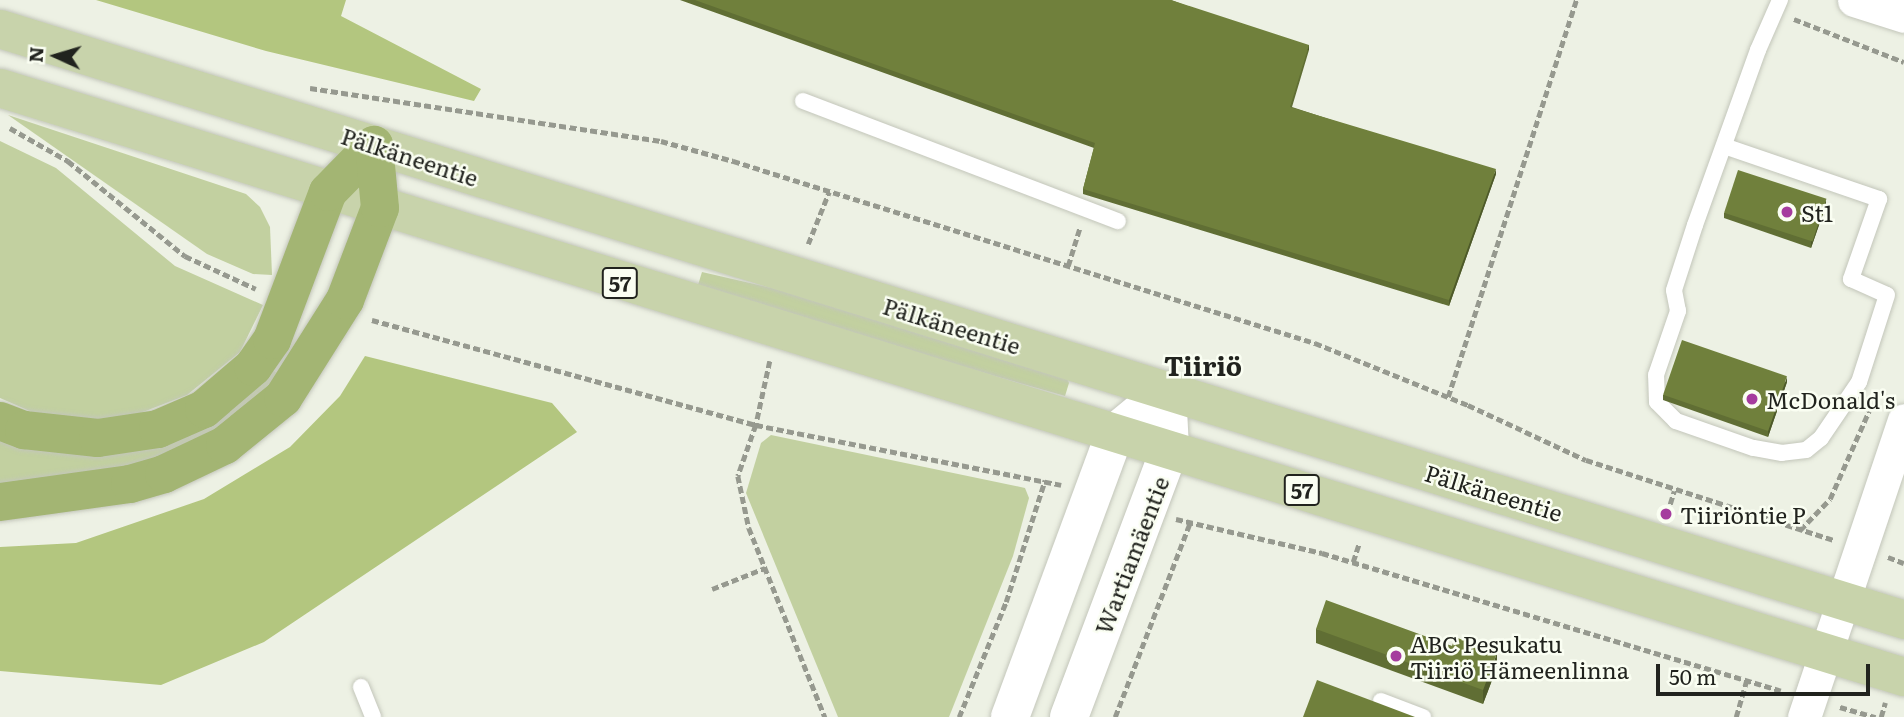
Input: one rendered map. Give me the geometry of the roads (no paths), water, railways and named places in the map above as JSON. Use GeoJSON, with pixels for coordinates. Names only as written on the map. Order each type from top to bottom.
{"type":"FeatureCollection","features":[{"type":"Feature","properties":{"kind":"highway"},"geometry":{"type":"LineString","coordinates":[[0,421],[24,430],[98,438],[158,429],[204,409],[253,367],[272,340],[328,192],[374,145]]}},
{"type":"Feature","properties":{"kind":"highway"},"geometry":{"type":"LineString","coordinates":[[0,502],[130,484],[164,474],[225,445],[283,398],[327,333],[380,208],[374,145]]}},
{"type":"Feature","properties":{"kind":"main road","name":"Pälkäneentie"},"geometry":{"type":"LineString","coordinates":[[0,29],[1904,620]]}},
{"type":"Feature","properties":{"kind":"main road","name":"57"},"geometry":{"type":"LineString","coordinates":[[2,106],[328,192],[1170,448],[1904,677]]}},
{"type":"Feature","properties":{"kind":"main road"},"geometry":{"type":"LineString","coordinates":[[1010,717],[1115,433],[1167,390]]}},
{"type":"Feature","properties":{"kind":"main road","name":"Wartiamäentie"},"geometry":{"type":"LineString","coordinates":[[1069,717],[1170,448],[1167,390]]}},
{"type":"Feature","properties":{"kind":"street"},"geometry":{"type":"LineString","coordinates":[[1854,0],[1904,16]]}},
{"type":"Feature","properties":{"kind":"street"},"geometry":{"type":"LineString","coordinates":[[1804,717],[1830,652],[1904,420]]}},
{"type":"Feature","properties":{"kind":"lane"},"geometry":{"type":"LineString","coordinates":[[1724,146],[1879,199],[1852,279],[1887,295],[1858,382],[1821,438],[1806,450],[1782,453],[1753,449],[1676,421],[1657,402],[1656,375],[1678,312],[1674,290],[1724,146],[1778,4]]}},
{"type":"Feature","properties":{"kind":"lane"},"geometry":{"type":"LineString","coordinates":[[803,101],[1118,221]]}},
{"type":"Feature","properties":{"kind":"lane"},"geometry":{"type":"LineString","coordinates":[[361,687],[373,717]]}},
{"type":"Feature","properties":{"kind":"lane"},"geometry":{"type":"LineString","coordinates":[[1381,701],[1423,717]]}},
{"type":"Feature","properties":{"kind":"place","name":"St1"},"geometry":{"type":"Point","coordinates":[1787,212]}},
{"type":"Feature","properties":{"kind":"place","name":"McDonald's"},"geometry":{"type":"Point","coordinates":[1752,399]}},
{"type":"Feature","properties":{"kind":"place","name":"Tiiriöntie P"},"geometry":{"type":"Point","coordinates":[1666,514]}},
{"type":"Feature","properties":{"kind":"place","name":"ABC Pesukatu Tiiriö Hämeenlinna"},"geometry":{"type":"Point","coordinates":[1396,656]}},
{"type":"Feature","properties":{"kind":"district","name":"Tiiriö"},"geometry":{"type":"Point","coordinates":[1203,365]}}]}
